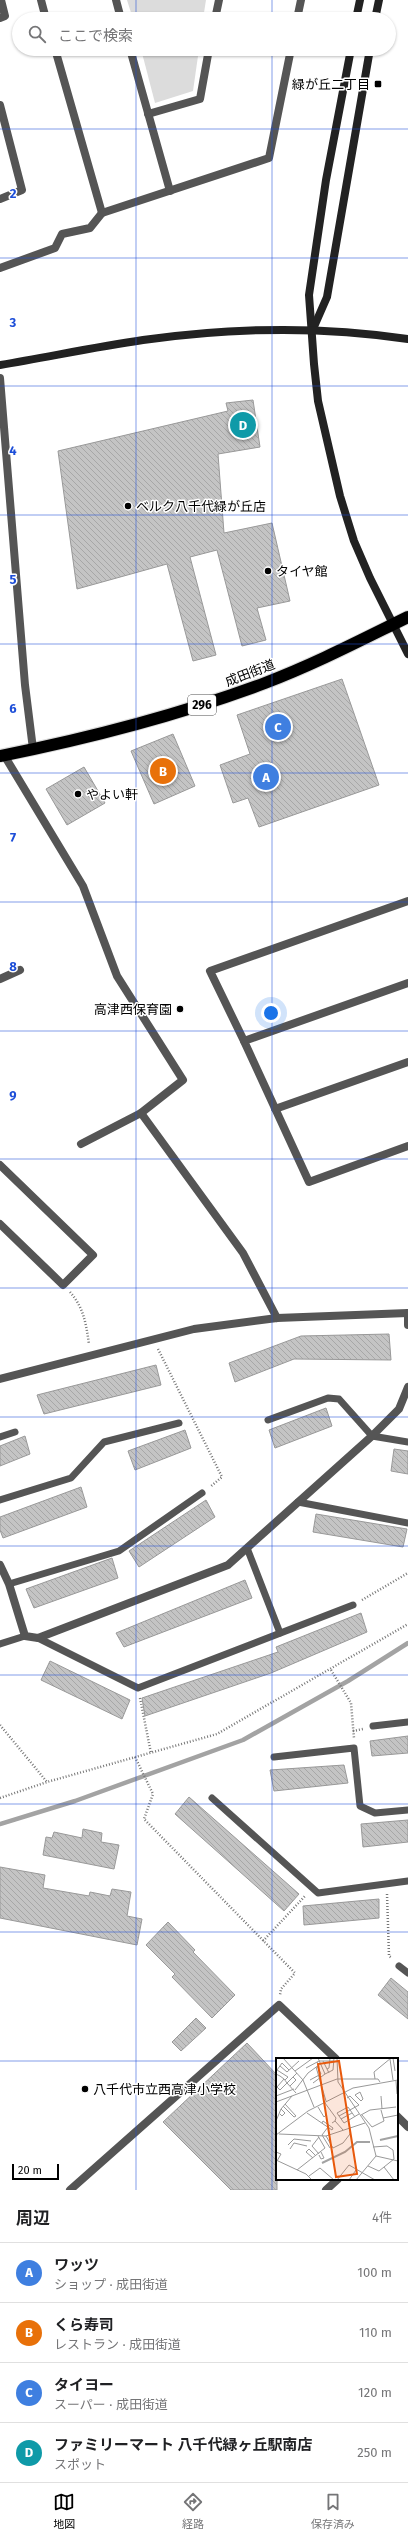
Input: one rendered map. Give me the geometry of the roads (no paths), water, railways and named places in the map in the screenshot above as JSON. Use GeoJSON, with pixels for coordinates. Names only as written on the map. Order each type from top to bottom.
{"type":"FeatureCollection","features":[{"type":"Feature","properties":{"kind":"highway","name":"成田街道"},"geometry":{"type":"LineString","coordinates":[[2,755],[125,728],[196,707],[267,682],[359,643],[408,617]]}},
{"type":"Feature","properties":{"kind":"street"},"geometry":{"type":"LineString","coordinates":[[0,0],[5,16],[0,18]]}},
{"type":"Feature","properties":{"kind":"street"},"geometry":{"type":"LineString","coordinates":[[41,0],[44,12]]}},
{"type":"Feature","properties":{"kind":"street"},"geometry":{"type":"LineString","coordinates":[[116,0],[119,12]]}},
{"type":"Feature","properties":{"kind":"street"},"geometry":{"type":"LineString","coordinates":[[216,12],[219,0]]}},
{"type":"Feature","properties":{"kind":"street"},"geometry":{"type":"LineString","coordinates":[[298,12],[301,0]]}},
{"type":"Feature","properties":{"kind":"street"},"geometry":{"type":"LineString","coordinates":[[357,12],[360,0]]}},
{"type":"Feature","properties":{"kind":"street"},"geometry":{"type":"LineString","coordinates":[[376,12],[379,0]]}},
{"type":"Feature","properties":{"kind":"street"},"geometry":{"type":"LineString","coordinates":[[57,56],[102,213]]}},
{"type":"Feature","properties":{"kind":"street"},"geometry":{"type":"LineString","coordinates":[[132,56],[170,191]]}},
{"type":"Feature","properties":{"kind":"street"},"geometry":{"type":"LineString","coordinates":[[148,114],[200,99],[208,56]]}},
{"type":"Feature","properties":{"kind":"street"},"geometry":{"type":"LineString","coordinates":[[0,268],[55,248],[62,234],[90,228],[102,213],[269,158],[290,56]]}},
{"type":"Feature","properties":{"kind":"street"},"geometry":{"type":"LineString","coordinates":[[350,56],[326,180],[309,295],[318,401],[340,496],[354,541],[408,654]]}},
{"type":"Feature","properties":{"kind":"street"},"geometry":{"type":"LineString","coordinates":[[313,330],[327,298],[369,56]]}},
{"type":"Feature","properties":{"kind":"street"},"geometry":{"type":"LineString","coordinates":[[0,105],[22,190],[0,199]]}},
{"type":"Feature","properties":{"kind":"street"},"geometry":{"type":"LineString","coordinates":[[0,365],[143,340],[196,335],[313,330],[364,332],[408,339]]}},
{"type":"Feature","properties":{"kind":"street"},"geometry":{"type":"LineString","coordinates":[[0,378],[24,678],[33,749]]}},
{"type":"Feature","properties":{"kind":"street"},"geometry":{"type":"LineString","coordinates":[[2,755],[83,886],[117,976],[182,1080],[141,1113],[81,1144]]}},
{"type":"Feature","properties":{"kind":"street"},"geometry":{"type":"LineString","coordinates":[[408,901],[210,971],[309,1182],[408,1146]]}},
{"type":"Feature","properties":{"kind":"street"},"geometry":{"type":"LineString","coordinates":[[0,979],[20,970]]}},
{"type":"Feature","properties":{"kind":"street"},"geometry":{"type":"LineString","coordinates":[[244,1041],[408,983]]}},
{"type":"Feature","properties":{"kind":"street"},"geometry":{"type":"LineString","coordinates":[[275,1109],[408,1062]]}},
{"type":"Feature","properties":{"kind":"street"},"geometry":{"type":"LineString","coordinates":[[141,1113],[243,1253],[277,1318]]}},
{"type":"Feature","properties":{"kind":"street"},"geometry":{"type":"LineString","coordinates":[[0,1165],[93,1255],[63,1284],[0,1224]]}},
{"type":"Feature","properties":{"kind":"street"},"geometry":{"type":"LineString","coordinates":[[0,1379],[91,1357],[194,1329],[277,1318],[408,1313],[408,1325]]}},
{"type":"Feature","properties":{"kind":"street"},"geometry":{"type":"LineString","coordinates":[[0,1565],[9,1584],[25,1636],[38,1638],[228,1565],[372,1436],[399,1409],[408,1387]]}},
{"type":"Feature","properties":{"kind":"street"},"geometry":{"type":"LineString","coordinates":[[70,2190],[278,2004],[335,2058]]}},
{"type":"Feature","properties":{"kind":"street"},"geometry":{"type":"LineString","coordinates":[[326,2190],[337,2180]]}},
{"type":"Feature","properties":{"kind":"lane"},"geometry":{"type":"LineString","coordinates":[[268,1420],[328,1398],[339,1399],[372,1436],[408,1442]]}},
{"type":"Feature","properties":{"kind":"lane"},"geometry":{"type":"LineString","coordinates":[[0,1500],[72,1478],[104,1442],[179,1423]]}},
{"type":"Feature","properties":{"kind":"lane"},"geometry":{"type":"LineString","coordinates":[[0,1437],[15,1432]]}},
{"type":"Feature","properties":{"kind":"lane"},"geometry":{"type":"LineString","coordinates":[[9,1584],[119,1550],[202,1494]]}},
{"type":"Feature","properties":{"kind":"lane"},"geometry":{"type":"LineString","coordinates":[[298,1502],[408,1523]]}},
{"type":"Feature","properties":{"kind":"lane"},"geometry":{"type":"LineString","coordinates":[[247,1548],[280,1633]]}},
{"type":"Feature","properties":{"kind":"lane"},"geometry":{"type":"LineString","coordinates":[[38,1638],[138,1688],[353,1605]]}},
{"type":"Feature","properties":{"kind":"lane"},"geometry":{"type":"LineString","coordinates":[[0,1644],[25,1636]]}},
{"type":"Feature","properties":{"kind":"lane"},"geometry":{"type":"LineString","coordinates":[[373,1726],[408,1722]]}},
{"type":"Feature","properties":{"kind":"lane"},"geometry":{"type":"LineString","coordinates":[[274,1757],[354,1748],[360,1806],[375,1813],[408,1810]]}},
{"type":"Feature","properties":{"kind":"lane"},"geometry":{"type":"LineString","coordinates":[[212,1798],[318,1893],[408,1881]]}},
{"type":"Feature","properties":{"kind":"lane"},"geometry":{"type":"LineString","coordinates":[[399,1966],[408,1973]]}},
{"type":"Feature","properties":{"kind":"waterway"},"geometry":{"type":"LineString","coordinates":[[0,1824],[75,1801],[243,1740],[348,1681],[408,1643]]}},
{"type":"Feature","properties":{"kind":"place","name":"緑が丘二丁目"},"geometry":{"type":"Point","coordinates":[378,84]}},
{"type":"Feature","properties":{"kind":"place","name":"ファミリーマート 八千代緑ヶ丘駅南店"},"geometry":{"type":"Point","coordinates":[243,425]}},
{"type":"Feature","properties":{"kind":"place","name":"ベルク八千代緑が丘店"},"geometry":{"type":"Point","coordinates":[128,506]}},
{"type":"Feature","properties":{"kind":"place","name":"タイヤ館"},"geometry":{"type":"Point","coordinates":[268,571]}},
{"type":"Feature","properties":{"kind":"place","name":"タイヨー"},"geometry":{"type":"Point","coordinates":[278,727]}},
{"type":"Feature","properties":{"kind":"place","name":"くら寿司"},"geometry":{"type":"Point","coordinates":[163,771]}},
{"type":"Feature","properties":{"kind":"place","name":"ワッツ"},"geometry":{"type":"Point","coordinates":[266,777]}},
{"type":"Feature","properties":{"kind":"place","name":"やよい軒"},"geometry":{"type":"Point","coordinates":[78,794]}},
{"type":"Feature","properties":{"kind":"place","name":"高津西保育園"},"geometry":{"type":"Point","coordinates":[180,1009]}},
{"type":"Feature","properties":{"kind":"place","name":"八千代市立西高津小学校"},"geometry":{"type":"Point","coordinates":[85,2089]}}]}
